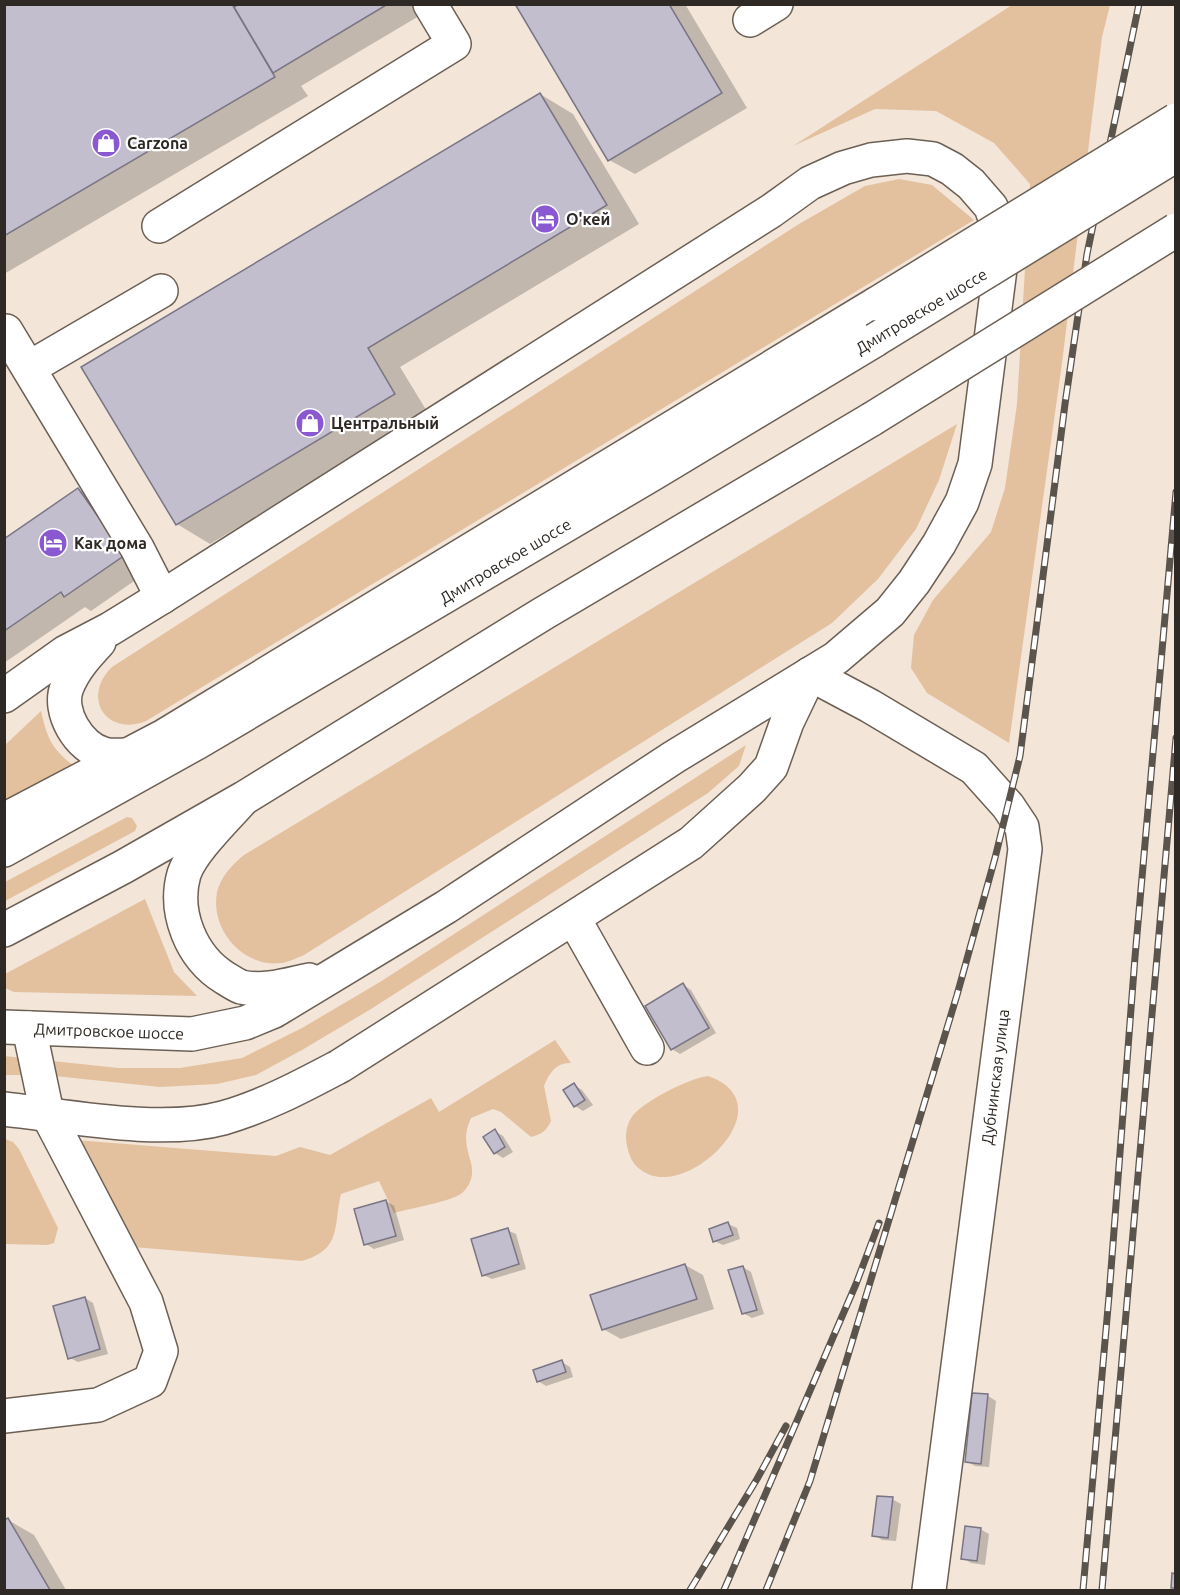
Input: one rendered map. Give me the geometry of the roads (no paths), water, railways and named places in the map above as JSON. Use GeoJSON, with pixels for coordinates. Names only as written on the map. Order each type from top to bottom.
{"type":"FeatureCollection","features":[{"type":"Feature","properties":{"kind":"street"},"geometry":{"type":"LineString","coordinates":[[159,226],[454,44],[430,4]]}},
{"type":"Feature","properties":{"kind":"street"},"geometry":{"type":"LineString","coordinates":[[4,820],[164,736],[1176,120]]}},
{"type":"Feature","properties":{"kind":"street","name":"Дмитровское шоссе"},"geometry":{"type":"LineString","coordinates":[[4,850],[178,754],[644,479],[1176,155]]}},
{"type":"Feature","properties":{"kind":"street","name":"Дмитровское шоссе"},"geometry":{"type":"LineString","coordinates":[[17,1028],[192,1034],[245,1023],[274,1011],[446,907],[674,757],[853,645],[890,612],[914,582],[939,544],[962,502],[975,465],[1000,270],[1000,233],[992,207],[971,184],[952,169],[933,159],[907,156],[871,160],[843,168],[810,183],[771,211],[110,629]]}},
{"type":"Feature","properties":{"kind":"street","name":"Дмитровское шоссе"},"geometry":{"type":"LineString","coordinates":[[4,930],[123,867],[244,798],[555,607],[872,419],[1176,230]]}},
{"type":"Feature","properties":{"kind":"street"},"geometry":{"type":"LineString","coordinates":[[29,368],[162,291]]}},
{"type":"Feature","properties":{"kind":"street"},"geometry":{"type":"LineString","coordinates":[[6,331],[137,548],[162,597]]}},
{"type":"Feature","properties":{"kind":"street"},"geometry":{"type":"LineString","coordinates":[[110,629],[78,664],[66,689],[64,708],[73,728],[85,744],[103,754],[127,755]]}},
{"type":"Feature","properties":{"kind":"street"},"geometry":{"type":"LineString","coordinates":[[4,696],[66,652],[110,629]]}},
{"type":"Feature","properties":{"kind":"street"},"geometry":{"type":"LineString","coordinates":[[4,1108],[145,1124],[183,1124],[222,1118],[272,1101],[340,1066],[691,843],[752,788],[771,767],[787,722],[810,674]]}},
{"type":"Feature","properties":{"kind":"street","name":"Дубнинская улица"},"geometry":{"type":"LineString","coordinates":[[810,674],[870,705],[974,768],[1008,806],[1022,827],[1025,849],[929,1590]]}},
{"type":"Feature","properties":{"kind":"street","name":"Дмитровское шоссе"},"geometry":{"type":"LineString","coordinates":[[244,798],[205,842],[185,872],[180,899],[184,922],[195,948],[213,970],[239,987],[271,989],[343,971]]}},
{"type":"Feature","properties":{"kind":"street"},"geometry":{"type":"LineString","coordinates":[[574,919],[646,1048]]}},
{"type":"Feature","properties":{"kind":"street"},"geometry":{"type":"LineString","coordinates":[[4,1416],[98,1405],[150,1381],[161,1351],[146,1302],[47,1113],[17,1028]]}},
{"type":"Feature","properties":{"kind":"railway"},"geometry":{"type":"LineString","coordinates":[[766,1590],[810,1481],[957,995],[995,858],[1020,756],[1065,404],[1087,254],[1139,4]]}},
{"type":"Feature","properties":{"kind":"railway"},"geometry":{"type":"LineString","coordinates":[[1083,1590],[1176,492]]}},
{"type":"Feature","properties":{"kind":"railway"},"geometry":{"type":"LineString","coordinates":[[1102,1590],[1176,738]]}},
{"type":"Feature","properties":{"kind":"railway"},"geometry":{"type":"LineString","coordinates":[[724,1590],[856,1284],[879,1223]]}},
{"type":"Feature","properties":{"kind":"railway"},"geometry":{"type":"LineString","coordinates":[[690,1590],[786,1426]]}},
{"type":"Feature","properties":{"kind":"place","name":"Carzona"},"geometry":{"type":"Point","coordinates":[106,143]}},
{"type":"Feature","properties":{"kind":"place","name":"О'кей"},"geometry":{"type":"Point","coordinates":[545,219]}},
{"type":"Feature","properties":{"kind":"place","name":"Центральный"},"geometry":{"type":"Point","coordinates":[310,423]}},
{"type":"Feature","properties":{"kind":"place","name":"Как дома"},"geometry":{"type":"Point","coordinates":[53,543]}}]}
